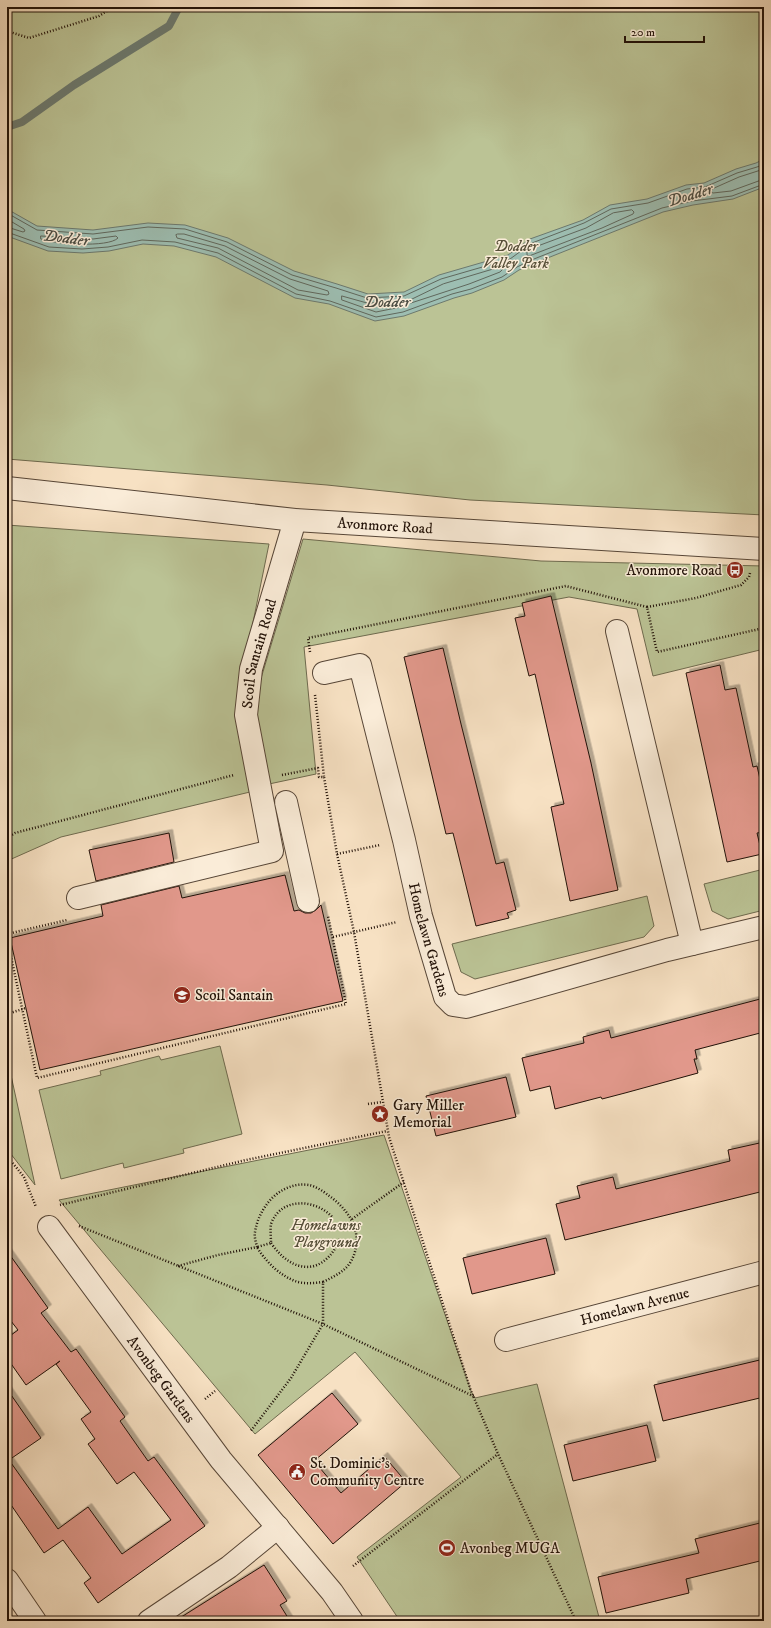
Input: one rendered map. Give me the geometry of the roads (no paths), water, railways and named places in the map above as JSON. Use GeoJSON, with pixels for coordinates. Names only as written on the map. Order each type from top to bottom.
{"type":"FeatureCollection","features":[{"type":"Feature","properties":{"kind":"street","name":"Avonmore Road"},"geometry":{"type":"LineString","coordinates":[[7,488],[295,520],[764,549]]}},
{"type":"Feature","properties":{"kind":"street","name":"Scoil Santain Road"},"geometry":{"type":"LineString","coordinates":[[272,851],[246,715],[251,669],[295,520]]}},
{"type":"Feature","properties":{"kind":"street"},"geometry":{"type":"LineString","coordinates":[[618,631],[692,944]]}},
{"type":"Feature","properties":{"kind":"street","name":"Homelawn Gardens"},"geometry":{"type":"LineString","coordinates":[[324,672],[360,665],[404,840],[420,916],[445,997],[453,1005],[466,1007],[667,950],[764,927]]}},
{"type":"Feature","properties":{"kind":"street"},"geometry":{"type":"LineString","coordinates":[[286,802],[294,846],[308,901]]}},
{"type":"Feature","properties":{"kind":"street"},"geometry":{"type":"LineString","coordinates":[[78,898],[294,846]]}},
{"type":"Feature","properties":{"kind":"street","name":"Avonbeg Gardens"},"geometry":{"type":"LineString","coordinates":[[47,1216],[221,1460],[332,1592],[352,1621]]}},
{"type":"Feature","properties":{"kind":"street","name":"Homelawn Avenue"},"geometry":{"type":"LineString","coordinates":[[506,1340],[764,1272]]}},
{"type":"Feature","properties":{"kind":"street"},"geometry":{"type":"LineString","coordinates":[[149,1621],[229,1567],[278,1527]]}},
{"type":"Feature","properties":{"kind":"street"},"geometry":{"type":"LineString","coordinates":[[7,1580],[35,1621]]}},
{"type":"Feature","properties":{"kind":"water","name":"Dodder"},"geometry":{"type":"Polygon","coordinates":[[[764,159],[764,187],[733,199],[693,205],[663,212],[535,263],[519,270],[504,280],[472,293],[404,316],[375,321],[329,304],[295,298],[216,257],[174,246],[143,244],[109,251],[83,253],[48,251],[7,236],[7,209],[37,226],[93,230],[148,223],[185,225],[228,238],[294,271],[368,294],[404,292],[439,275],[508,255],[530,239],[583,220],[610,205],[647,199],[686,185],[704,183],[764,159]]]}},
{"type":"Feature","properties":{"kind":"waterway"},"geometry":{"type":"LineString","coordinates":[[7,127],[22,122],[74,85],[169,26],[179,7]]}},
{"type":"Feature","properties":{"kind":"place","name":"Avonmore Road"},"geometry":{"type":"Point","coordinates":[735,570]}},
{"type":"Feature","properties":{"kind":"place","name":"Scoil Santain"},"geometry":{"type":"Point","coordinates":[182,995]}},
{"type":"Feature","properties":{"kind":"place","name":"Gary Miller Memorial"},"geometry":{"type":"Point","coordinates":[380,1114]}},
{"type":"Feature","properties":{"kind":"place","name":"St. Dominic's Community Centre"},"geometry":{"type":"Point","coordinates":[297,1472]}},
{"type":"Feature","properties":{"kind":"place","name":"Avonbeg MUGA"},"geometry":{"type":"Point","coordinates":[447,1548]}},
{"type":"Feature","properties":{"kind":"park label","name":"Dodder Valley Park"},"geometry":{"type":"Point","coordinates":[516,254]}},
{"type":"Feature","properties":{"kind":"park label","name":"Homelawns Playground"},"geometry":{"type":"Point","coordinates":[326,1234]}}]}
